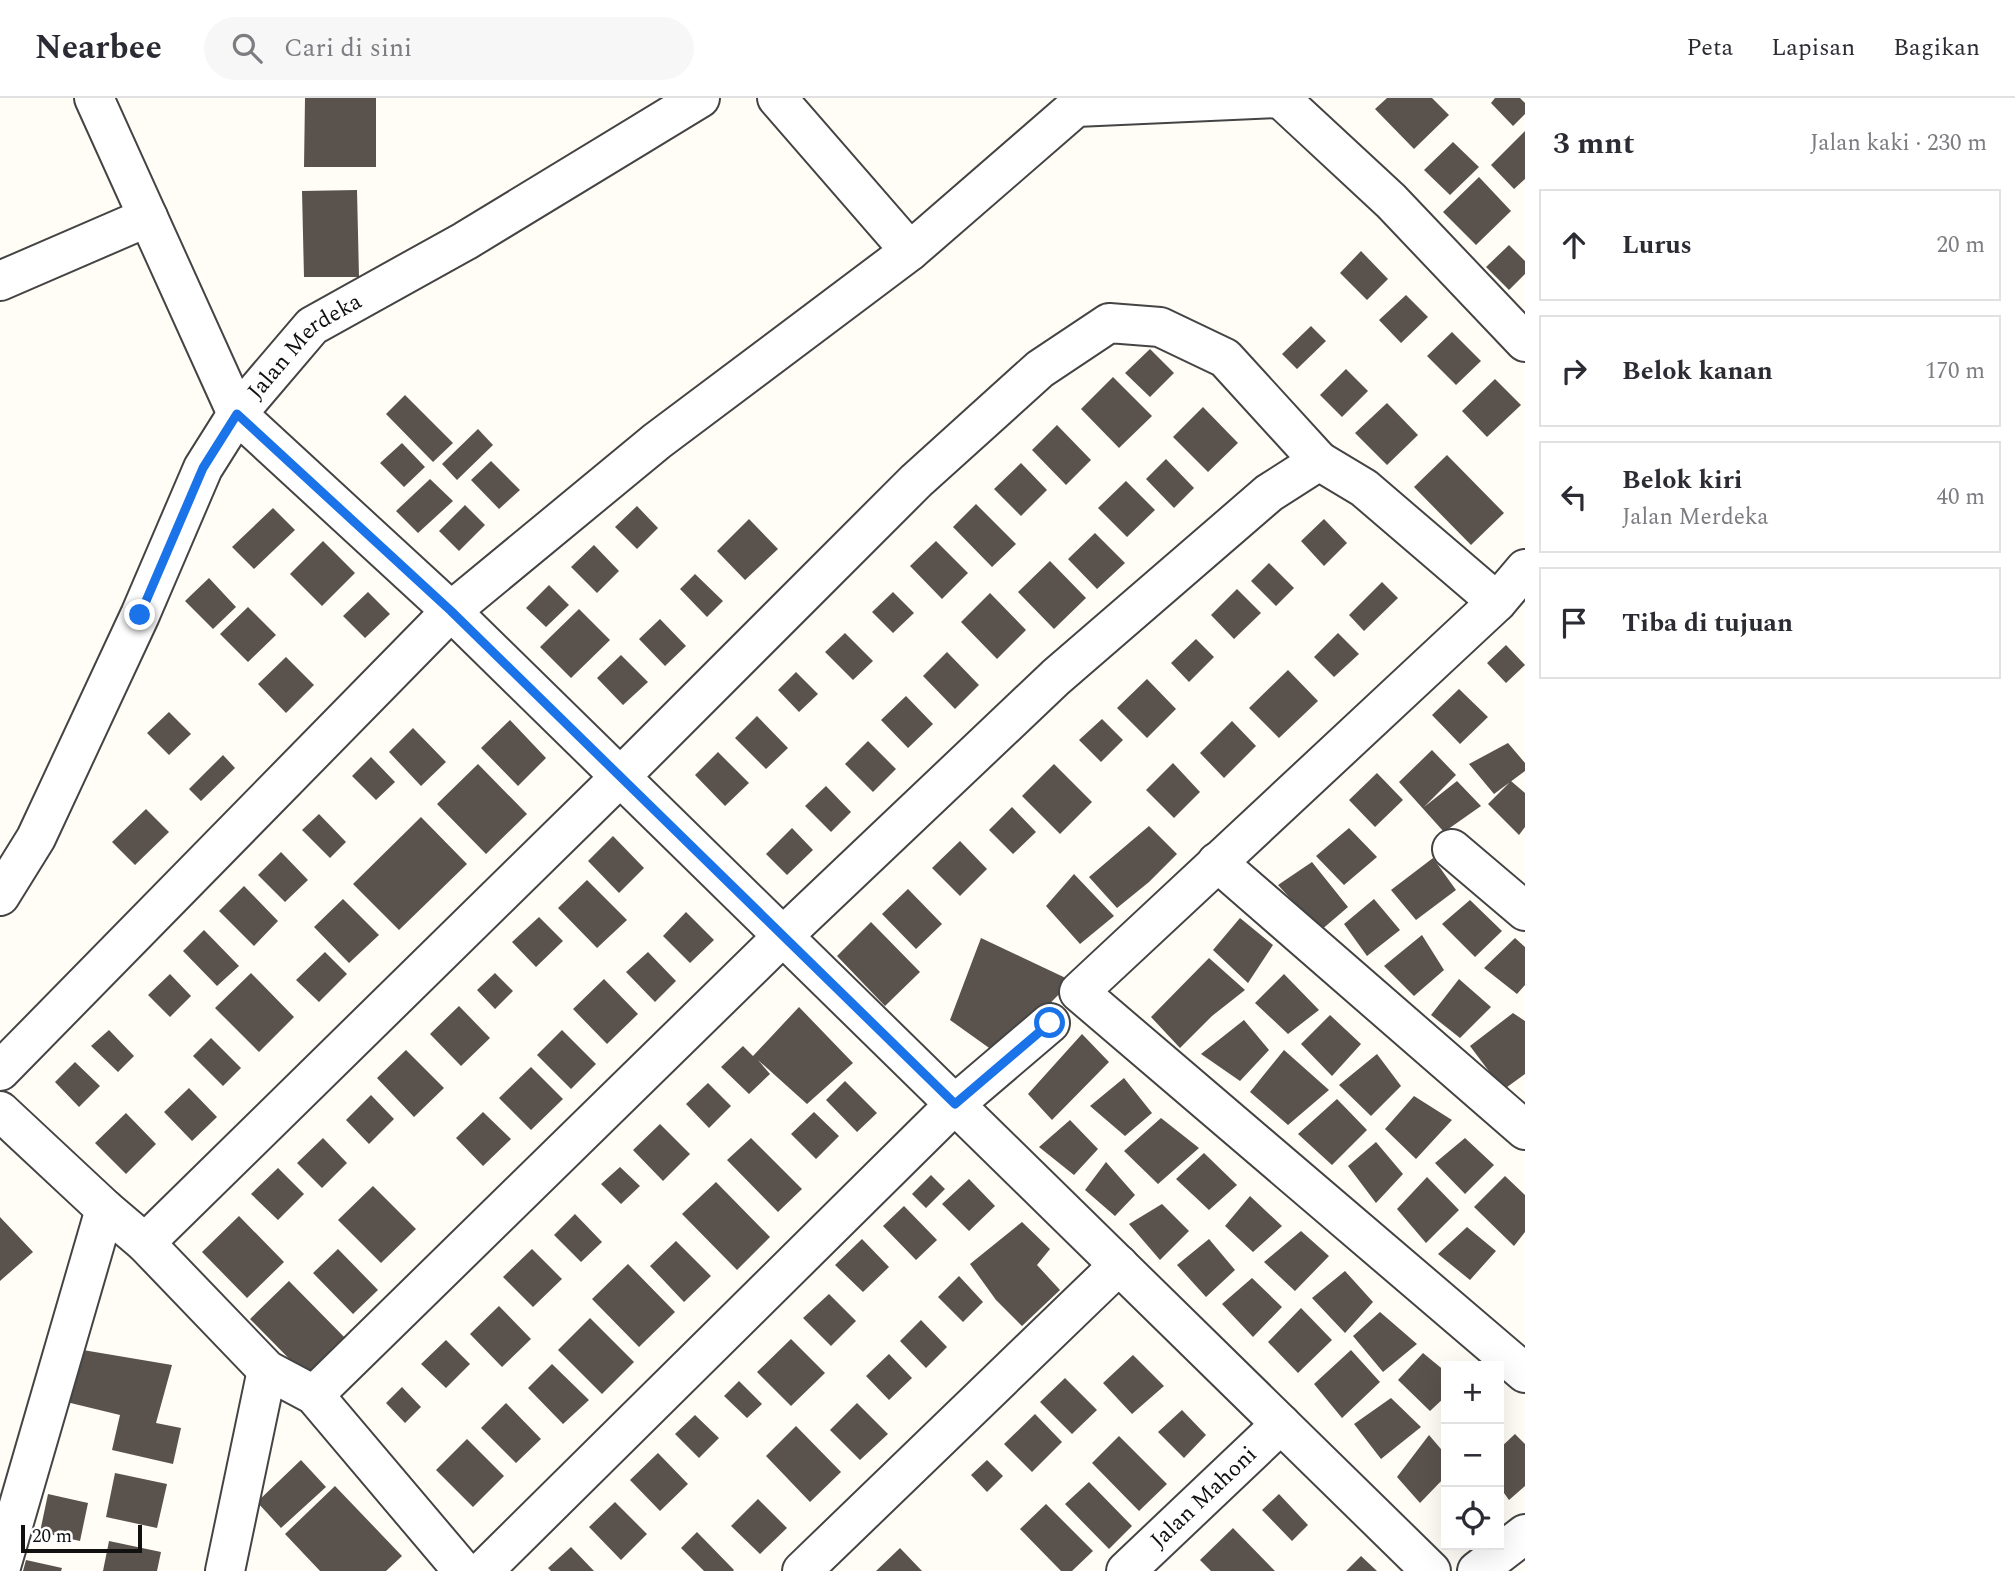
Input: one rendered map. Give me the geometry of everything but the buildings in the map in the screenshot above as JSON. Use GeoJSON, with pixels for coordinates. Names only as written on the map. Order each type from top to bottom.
{"type":"FeatureCollection","features":[{"type":"Feature","properties":{"kind":"street"},"geometry":{"type":"LineString","coordinates":[[94,98],[237,414],[451,611],[1431,1571]]}},
{"type":"Feature","properties":{"kind":"street","name":"Jalan Merdeka"},"geometry":{"type":"LineString","coordinates":[[0,896],[36,838],[140,615],[203,468],[237,414],[312,326],[465,241],[700,98]]}},
{"type":"Feature","properties":{"kind":"street"},"geometry":{"type":"LineString","coordinates":[[777,98],[910,251]]}},
{"type":"Feature","properties":{"kind":"street"},"geometry":{"type":"LineString","coordinates":[[0,1071],[451,611],[657,441],[910,251],[1076,107],[1280,98],[1391,201],[1525,342]]}},
{"type":"Feature","properties":{"kind":"street"},"geometry":{"type":"LineString","coordinates":[[0,281],[148,217]]}},
{"type":"Feature","properties":{"kind":"street"},"geometry":{"type":"LineString","coordinates":[[145,1243],[620,777],[916,481],[1040,369],[1109,323],[1160,327],[1225,358],[1319,461],[1364,488],[1497,602]]}},
{"type":"Feature","properties":{"kind":"street"},"geometry":{"type":"LineString","coordinates":[[314,1395],[783,936],[1056,677],[1269,494],[1319,461]]}},
{"type":"Feature","properties":{"kind":"street"},"geometry":{"type":"LineString","coordinates":[[1525,569],[1497,602],[1079,992],[1525,1373]]}},
{"type":"Feature","properties":{"kind":"street"},"geometry":{"type":"LineString","coordinates":[[1452,849],[1525,911]]}},
{"type":"Feature","properties":{"kind":"street"},"geometry":{"type":"LineString","coordinates":[[1217,862],[1525,1130]]}},
{"type":"Feature","properties":{"kind":"street"},"geometry":{"type":"LineString","coordinates":[[483,1571],[955,1104],[1050,1023]]}},
{"type":"Feature","properties":{"kind":"street"},"geometry":{"type":"LineString","coordinates":[[0,1111],[145,1243],[267,1370],[314,1395],[463,1571]]}},
{"type":"Feature","properties":{"kind":"street"},"geometry":{"type":"LineString","coordinates":[[0,1570],[105,1209]]}},
{"type":"Feature","properties":{"kind":"street"},"geometry":{"type":"LineString","coordinates":[[802,1571],[1119,1265]]}},
{"type":"Feature","properties":{"kind":"street"},"geometry":{"type":"LineString","coordinates":[[225,1571],[267,1370]]}},
{"type":"Feature","properties":{"kind":"street","name":"Jalan Mahoni"},"geometry":{"type":"LineString","coordinates":[[1126,1571],[1281,1424]]}},
{"type":"Feature","properties":{"kind":"street"},"geometry":{"type":"LineString","coordinates":[[1477,1571],[1525,1534]]}},
{"type":"Feature","properties":{"kind":"route"},"geometry":{"type":"LineString","coordinates":[[140,615],[203,468],[237,414],[451,611],[955,1104],[1050,1023]]}}]}
